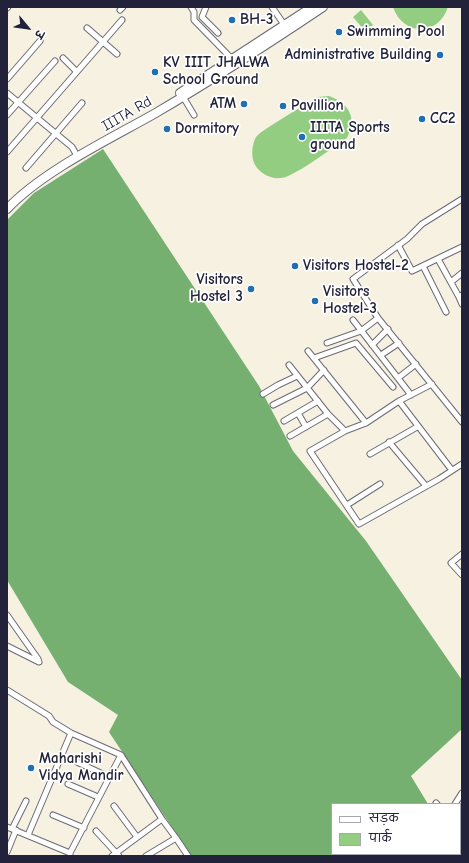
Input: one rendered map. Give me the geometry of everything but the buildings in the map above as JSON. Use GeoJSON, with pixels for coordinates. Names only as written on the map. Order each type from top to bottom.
{"type":"FeatureCollection","features":[{"type":"Feature","properties":{"kind":"main road","name":"IIITA Rd"},"geometry":{"type":"LineString","coordinates":[[7,209],[27,190],[57,170],[182,95],[312,7]]}},
{"type":"Feature","properties":{"kind":"main road","name":"IIITA Rd"},"geometry":{"type":"LineString","coordinates":[[7,201],[33,180],[76,154],[182,95],[213,80],[323,7]]}},
{"type":"Feature","properties":{"kind":"street"},"geometry":{"type":"LineString","coordinates":[[191,7],[194,12],[194,20],[233,60]]}},
{"type":"Feature","properties":{"kind":"street"},"geometry":{"type":"LineString","coordinates":[[206,7],[202,17],[218,34]]}},
{"type":"Feature","properties":{"kind":"street"},"geometry":{"type":"LineString","coordinates":[[272,7],[285,26]]}},
{"type":"Feature","properties":{"kind":"street"},"geometry":{"type":"LineString","coordinates":[[7,152],[122,20]]}},
{"type":"Feature","properties":{"kind":"street"},"geometry":{"type":"LineString","coordinates":[[87,28],[116,54]]}},
{"type":"Feature","properties":{"kind":"street"},"geometry":{"type":"LineString","coordinates":[[7,79],[40,41]]}},
{"type":"Feature","properties":{"kind":"street"},"geometry":{"type":"LineString","coordinates":[[63,58],[76,71]]}},
{"type":"Feature","properties":{"kind":"street"},"geometry":{"type":"LineString","coordinates":[[7,116],[55,61]]}},
{"type":"Feature","properties":{"kind":"street"},"geometry":{"type":"LineString","coordinates":[[7,93],[72,147],[76,154]]}},
{"type":"Feature","properties":{"kind":"street"},"geometry":{"type":"LineString","coordinates":[[182,95],[194,115]]}},
{"type":"Feature","properties":{"kind":"street"},"geometry":{"type":"LineString","coordinates":[[26,168],[82,103]]}},
{"type":"Feature","properties":{"kind":"street"},"geometry":{"type":"LineString","coordinates":[[462,199],[422,224],[398,245],[353,279],[378,318],[462,422]]}},
{"type":"Feature","properties":{"kind":"street"},"geometry":{"type":"LineString","coordinates":[[398,245],[412,271],[462,247]]}},
{"type":"Feature","properties":{"kind":"street"},"geometry":{"type":"LineString","coordinates":[[438,259],[460,296],[462,304]]}},
{"type":"Feature","properties":{"kind":"street"},"geometry":{"type":"LineString","coordinates":[[423,266],[446,312]]}},
{"type":"Feature","properties":{"kind":"street"},"geometry":{"type":"LineString","coordinates":[[451,282],[462,274]]}},
{"type":"Feature","properties":{"kind":"street"},"geometry":{"type":"LineString","coordinates":[[314,358],[356,342],[378,318]]}},
{"type":"Feature","properties":{"kind":"street"},"geometry":{"type":"LineString","coordinates":[[353,320],[411,394]]}},
{"type":"Feature","properties":{"kind":"street"},"geometry":{"type":"LineString","coordinates":[[372,345],[388,329]]}},
{"type":"Feature","properties":{"kind":"street"},"geometry":{"type":"LineString","coordinates":[[327,343],[363,333]]}},
{"type":"Feature","properties":{"kind":"street"},"geometry":{"type":"LineString","coordinates":[[356,342],[393,386]]}},
{"type":"Feature","properties":{"kind":"street"},"geometry":{"type":"LineString","coordinates":[[381,355],[399,343]]}},
{"type":"Feature","properties":{"kind":"street"},"geometry":{"type":"LineString","coordinates":[[308,351],[366,423]]}},
{"type":"Feature","properties":{"kind":"street"},"geometry":{"type":"LineString","coordinates":[[398,378],[416,364]]}},
{"type":"Feature","properties":{"kind":"street"},"geometry":{"type":"LineString","coordinates":[[289,365],[328,414],[345,431]]}},
{"type":"Feature","properties":{"kind":"street"},"geometry":{"type":"LineString","coordinates":[[273,405],[307,388],[324,370]]}},
{"type":"Feature","properties":{"kind":"street"},"geometry":{"type":"LineString","coordinates":[[263,394],[297,376]]}},
{"type":"Feature","properties":{"kind":"street"},"geometry":{"type":"LineString","coordinates":[[432,384],[399,401],[366,423],[345,431],[310,451],[359,524],[440,479],[451,470],[462,464]]}},
{"type":"Feature","properties":{"kind":"street"},"geometry":{"type":"LineString","coordinates":[[284,421],[318,401]]}},
{"type":"Feature","properties":{"kind":"street"},"geometry":{"type":"LineString","coordinates":[[399,401],[417,427],[451,470]]}},
{"type":"Feature","properties":{"kind":"street"},"geometry":{"type":"LineString","coordinates":[[298,413],[306,427]]}},
{"type":"Feature","properties":{"kind":"street"},"geometry":{"type":"LineString","coordinates":[[290,436],[328,414]]}},
{"type":"Feature","properties":{"kind":"street"},"geometry":{"type":"LineString","coordinates":[[370,454],[417,427]]}},
{"type":"Feature","properties":{"kind":"street"},"geometry":{"type":"LineString","coordinates":[[389,442],[426,486]]}},
{"type":"Feature","properties":{"kind":"street"},"geometry":{"type":"LineString","coordinates":[[347,505],[380,484]]}},
{"type":"Feature","properties":{"kind":"street"},"geometry":{"type":"LineString","coordinates":[[462,554],[451,562],[462,575]]}},
{"type":"Feature","properties":{"kind":"street"},"geometry":{"type":"LineString","coordinates":[[7,646],[39,662],[8,619]]}},
{"type":"Feature","properties":{"kind":"street"},"geometry":{"type":"LineString","coordinates":[[7,690],[49,716],[53,722],[71,733],[121,755],[162,819],[188,856]]}},
{"type":"Feature","properties":{"kind":"street"},"geometry":{"type":"LineString","coordinates":[[28,836],[71,733]]}},
{"type":"Feature","properties":{"kind":"street"},"geometry":{"type":"LineString","coordinates":[[12,829],[70,855],[98,797],[121,755]]}},
{"type":"Feature","properties":{"kind":"street"},"geometry":{"type":"LineString","coordinates":[[77,762],[109,777]]}},
{"type":"Feature","properties":{"kind":"street"},"geometry":{"type":"LineString","coordinates":[[68,784],[98,797]]}},
{"type":"Feature","properties":{"kind":"street"},"geometry":{"type":"LineString","coordinates":[[456,803],[462,793]]}},
{"type":"Feature","properties":{"kind":"street"},"geometry":{"type":"LineString","coordinates":[[7,852],[12,829],[26,801]]}},
{"type":"Feature","properties":{"kind":"street"},"geometry":{"type":"LineString","coordinates":[[114,806],[137,837]]}},
{"type":"Feature","properties":{"kind":"street"},"geometry":{"type":"LineString","coordinates":[[53,815],[84,828]]}},
{"type":"Feature","properties":{"kind":"street"},"geometry":{"type":"LineString","coordinates":[[96,831],[115,855],[162,819]]}},
{"type":"Feature","properties":{"kind":"street"},"geometry":{"type":"LineString","coordinates":[[146,856],[176,838]]}},
{"type":"Feature","properties":{"kind":"green space"},"geometry":{"type":"Polygon","coordinates":[[[393,7],[448,7],[443,17],[437,24],[429,28],[420,29],[412,28],[404,23],[398,17],[393,7]]]}},
{"type":"Feature","properties":{"kind":"green space"},"geometry":{"type":"Polygon","coordinates":[[[361,10],[373,25],[365,31],[353,17],[361,10]]]}},
{"type":"Feature","properties":{"kind":"green space","name":"IIITA Sports ground"},"geometry":{"type":"Polygon","coordinates":[[[329,96],[342,103],[350,112],[351,124],[347,138],[310,164],[283,178],[273,178],[260,171],[254,163],[252,157],[256,137],[275,123],[318,97],[329,96]]]}},
{"type":"Feature","properties":{"kind":"green space"},"geometry":{"type":"Polygon","coordinates":[[[103,149],[259,386],[293,451],[366,541],[462,680],[462,729],[411,776],[427,803],[331,803],[331,855],[461,855],[461,853],[462,856],[191,856],[109,732],[118,715],[68,682],[7,580],[7,220],[34,193],[103,149]]]}},
{"type":"Feature","properties":{"kind":"place","name":"BH-3"},"geometry":{"type":"Point","coordinates":[232,20]}},
{"type":"Feature","properties":{"kind":"place","name":"Swimming Pool"},"geometry":{"type":"Point","coordinates":[339,32]}},
{"type":"Feature","properties":{"kind":"place","name":"Administrative Building"},"geometry":{"type":"Point","coordinates":[440,55]}},
{"type":"Feature","properties":{"kind":"place","name":"KV IIIT JHALWA School Ground"},"geometry":{"type":"Point","coordinates":[155,72]}},
{"type":"Feature","properties":{"kind":"place","name":"ATM"},"geometry":{"type":"Point","coordinates":[244,104]}},
{"type":"Feature","properties":{"kind":"place","name":"Pavillion"},"geometry":{"type":"Point","coordinates":[283,106]}},
{"type":"Feature","properties":{"kind":"place","name":"CC2"},"geometry":{"type":"Point","coordinates":[422,119]}},
{"type":"Feature","properties":{"kind":"place","name":"Dormitory"},"geometry":{"type":"Point","coordinates":[167,129]}},
{"type":"Feature","properties":{"kind":"place","name":"IIITA Sports ground"},"geometry":{"type":"Point","coordinates":[302,137]}},
{"type":"Feature","properties":{"kind":"place","name":"Visitors Hostel-2"},"geometry":{"type":"Point","coordinates":[295,266]}},
{"type":"Feature","properties":{"kind":"place","name":"Visitors Hostel 3"},"geometry":{"type":"Point","coordinates":[251,289]}},
{"type":"Feature","properties":{"kind":"place","name":"Visitors Hostel-3"},"geometry":{"type":"Point","coordinates":[315,301]}},
{"type":"Feature","properties":{"kind":"place","name":"Maharishi Vidya Mandir"},"geometry":{"type":"Point","coordinates":[31,768]}}]}
